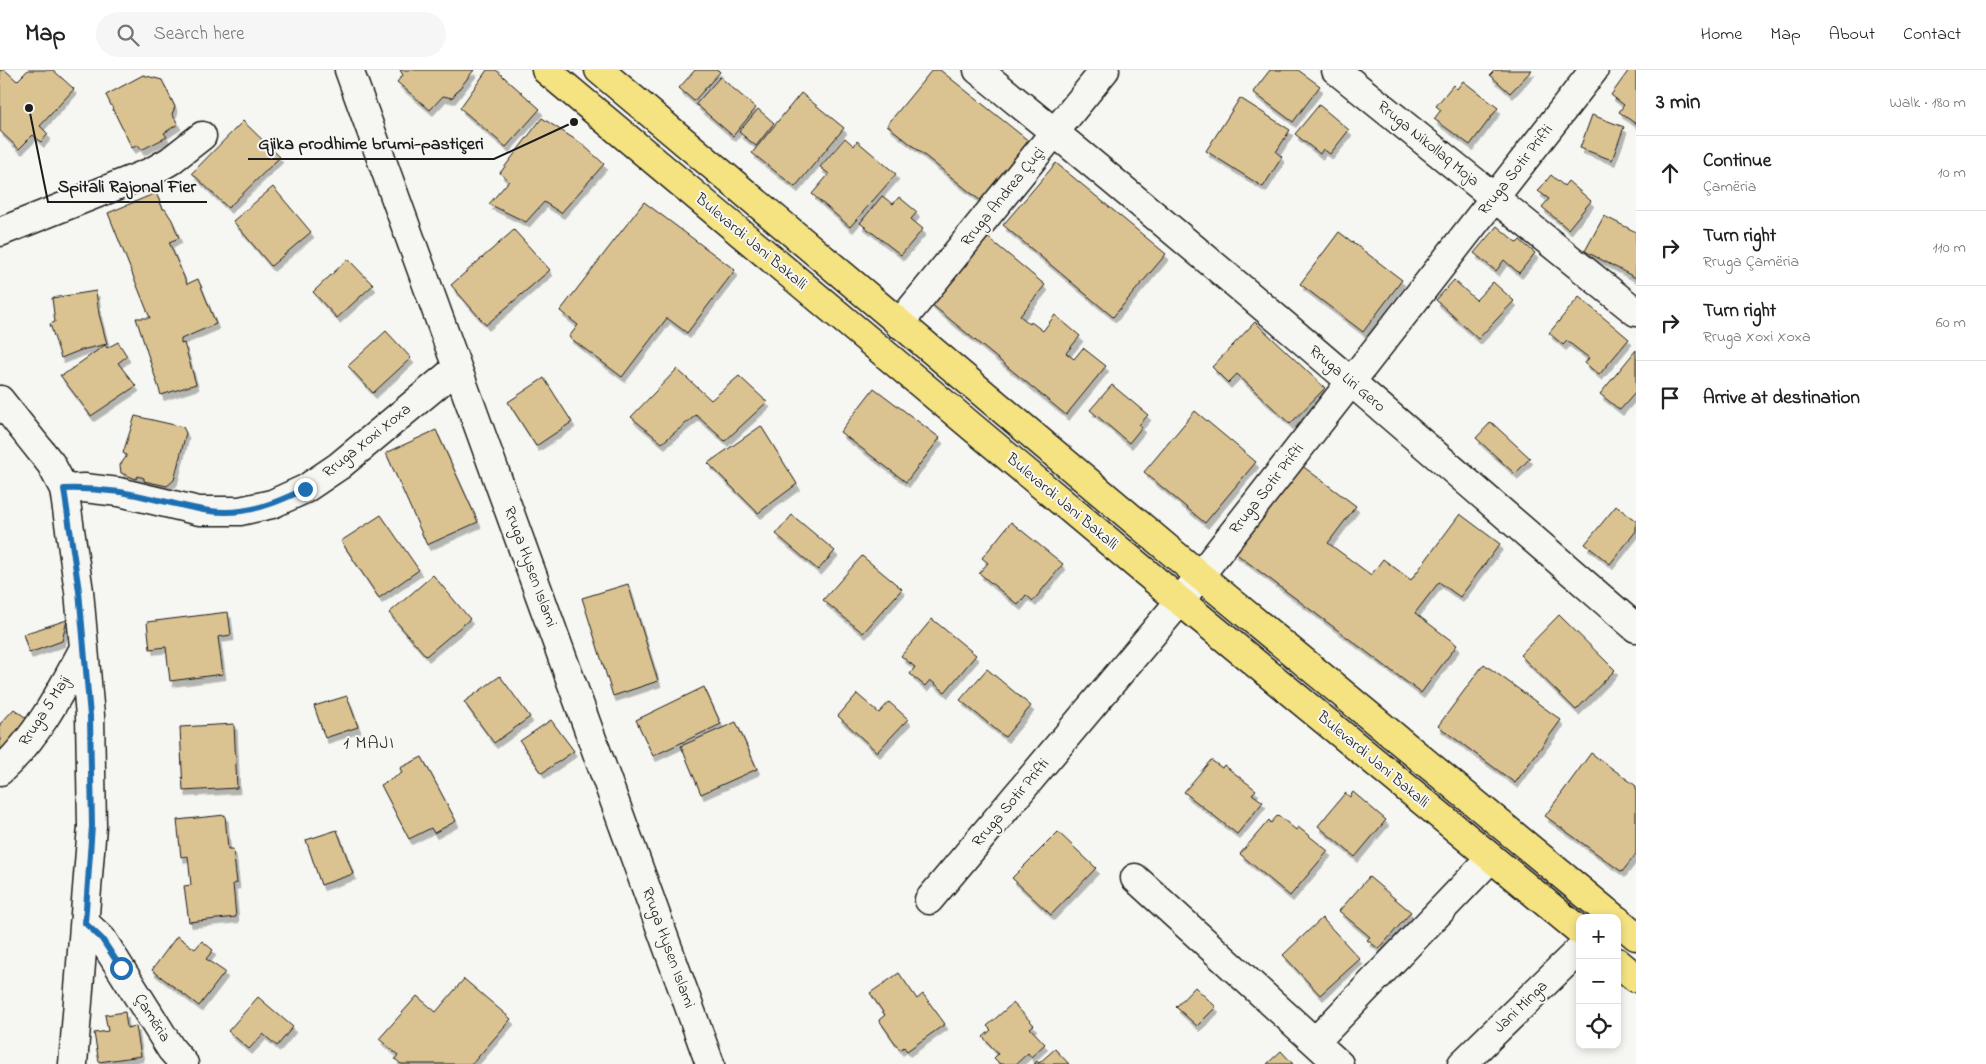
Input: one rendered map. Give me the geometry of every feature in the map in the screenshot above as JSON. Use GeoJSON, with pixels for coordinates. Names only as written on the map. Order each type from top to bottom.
{"type":"FeatureCollection","features":[{"type":"Feature","properties":{"kind":"main road","name":"Bulevardi Jani Bakalli"},"geometry":{"type":"LineString","coordinates":[[546,70],[1180,601],[1576,928]]}},
{"type":"Feature","properties":{"kind":"main road","name":"Bulevardi Jani Bakalli"},"geometry":{"type":"LineString","coordinates":[[599,70],[1199,575],[1609,914]]}},
{"type":"Feature","properties":{"kind":"main road","name":"Bulevardi Jani Bakalli"},"geometry":{"type":"LineString","coordinates":[[1621,924],[1636,936]]}},
{"type":"Feature","properties":{"kind":"main road"},"geometry":{"type":"LineString","coordinates":[[1621,965],[1636,978]]}},
{"type":"Feature","properties":{"kind":"street","name":"Rruga Hysen Islami"},"geometry":{"type":"LineString","coordinates":[[349,70],[710,1064]]}},
{"type":"Feature","properties":{"kind":"street","name":"Rruga Liri Gero"},"geometry":{"type":"LineString","coordinates":[[978,70],[1056,133],[1351,382],[1636,628]]}},
{"type":"Feature","properties":{"kind":"street","name":"Rruga Andrea Çuçi"},"geometry":{"type":"LineString","coordinates":[[899,324],[1056,133],[1105,70]]}},
{"type":"Feature","properties":{"kind":"street","name":"Rruga Nikollaq Moja"},"geometry":{"type":"LineString","coordinates":[[1336,70],[1636,312]]}},
{"type":"Feature","properties":{"kind":"street","name":"Rruga Sotir Prifti"},"geometry":{"type":"LineString","coordinates":[[929,900],[1180,601],[1594,70]]}},
{"type":"Feature","properties":{"kind":"street"},"geometry":{"type":"LineString","coordinates":[[0,232],[151,172],[170,161],[202,136]]}},
{"type":"Feature","properties":{"kind":"street","name":"Rruga Xoxi Xoxa"},"geometry":{"type":"LineString","coordinates":[[64,489],[84,488],[119,492],[199,511],[240,511],[272,504],[305,489],[339,466],[458,368]]}},
{"type":"Feature","properties":{"kind":"street"},"geometry":{"type":"LineString","coordinates":[[0,400],[51,464],[64,489],[75,554],[90,716],[92,826],[73,1064]]}},
{"type":"Feature","properties":{"kind":"street","name":"Rruga 5 Maji"},"geometry":{"type":"LineString","coordinates":[[0,771],[32,736],[57,698],[84,648]]}},
{"type":"Feature","properties":{"kind":"street"},"geometry":{"type":"LineString","coordinates":[[1315,1042],[1491,858]]}},
{"type":"Feature","properties":{"kind":"street"},"geometry":{"type":"LineString","coordinates":[[1135,878],[1338,1064]]}},
{"type":"Feature","properties":{"kind":"street","name":"Çamëria"},"geometry":{"type":"LineString","coordinates":[[85,923],[102,939],[171,1049],[184,1064]]}},
{"type":"Feature","properties":{"kind":"street","name":"Jani Minga"},"geometry":{"type":"LineString","coordinates":[[1462,1064],[1576,953]]}},
{"type":"Feature","properties":{"kind":"building"},"geometry":{"type":"Polygon","coordinates":[[[0,70],[5,70],[17,81],[28,70],[53,70],[74,89],[40,126],[48,134],[41,142],[33,135],[19,149],[0,131],[0,70]]]}},
{"type":"Feature","properties":{"kind":"building"},"geometry":{"type":"Polygon","coordinates":[[[400,70],[474,70],[452,98],[443,96],[430,110],[397,82],[403,75],[400,70]]]}},
{"type":"Feature","properties":{"kind":"building"},"geometry":{"type":"Polygon","coordinates":[[[487,70],[496,70],[540,109],[506,147],[460,108],[487,70]]]}},
{"type":"Feature","properties":{"kind":"building"},"geometry":{"type":"Polygon","coordinates":[[[695,70],[718,70],[720,72],[694,101],[679,88],[695,70]]]}},
{"type":"Feature","properties":{"kind":"building"},"geometry":{"type":"Polygon","coordinates":[[[932,70],[940,70],[1030,142],[982,202],[887,125],[932,70]]]}},
{"type":"Feature","properties":{"kind":"building"},"geometry":{"type":"Polygon","coordinates":[[[1270,70],[1298,70],[1320,86],[1293,122],[1253,92],[1270,70]]]}},
{"type":"Feature","properties":{"kind":"building"},"geometry":{"type":"Polygon","coordinates":[[[1495,70],[1532,70],[1510,93],[1490,75],[1495,70]]]}},
{"type":"Feature","properties":{"kind":"building"},"geometry":{"type":"Polygon","coordinates":[[[1629,70],[1636,70],[1636,124],[1619,112],[1624,105],[1611,95],[1629,70]]]}},
{"type":"Feature","properties":{"kind":"building"},"geometry":{"type":"Polygon","coordinates":[[[143,75],[162,80],[175,107],[172,114],[178,124],[164,133],[167,137],[141,150],[138,145],[132,148],[106,95],[143,75]]]}},
{"type":"Feature","properties":{"kind":"building"},"geometry":{"type":"Polygon","coordinates":[[[720,77],[756,108],[733,136],[696,104],[720,77]]]}},
{"type":"Feature","properties":{"kind":"building"},"geometry":{"type":"Polygon","coordinates":[[[1463,81],[1498,108],[1470,145],[1434,119],[1441,110],[1436,106],[1453,85],[1457,89],[1463,81]]]}},
{"type":"Feature","properties":{"kind":"building"},"geometry":{"type":"Polygon","coordinates":[[[801,93],[844,128],[795,187],[752,153],[801,93]]]}},
{"type":"Feature","properties":{"kind":"building"},"geometry":{"type":"Polygon","coordinates":[[[1240,98],[1290,130],[1276,152],[1282,157],[1263,187],[1206,151],[1240,98]]]}},
{"type":"Feature","properties":{"kind":"building"},"geometry":{"type":"Polygon","coordinates":[[[1319,105],[1349,130],[1330,154],[1323,149],[1320,154],[1295,134],[1319,105]]]}},
{"type":"Feature","properties":{"kind":"building"},"geometry":{"type":"Polygon","coordinates":[[[758,109],[774,123],[756,146],[739,132],[758,109]]]}},
{"type":"Feature","properties":{"kind":"building"},"geometry":{"type":"Polygon","coordinates":[[[1592,115],[1624,127],[1612,160],[1580,148],[1592,115]]]}},
{"type":"Feature","properties":{"kind":"building"},"geometry":{"type":"Polygon","coordinates":[[[542,118],[582,144],[604,164],[561,213],[544,202],[526,222],[489,204],[509,181],[500,173],[542,118]]]}},
{"type":"Feature","properties":{"kind":"building"},"geometry":{"type":"Polygon","coordinates":[[[243,121],[280,157],[228,208],[192,173],[243,121]]]}},
{"type":"Feature","properties":{"kind":"building"},"geometry":{"type":"Polygon","coordinates":[[[845,138],[854,146],[857,141],[896,174],[850,227],[812,194],[829,174],[820,167],[845,138]]]}},
{"type":"Feature","properties":{"kind":"building"},"geometry":{"type":"Polygon","coordinates":[[[1056,163],[1166,254],[1113,317],[1003,225],[1056,163]]]}},
{"type":"Feature","properties":{"kind":"building"},"geometry":{"type":"Polygon","coordinates":[[[1551,175],[1564,186],[1568,181],[1591,201],[1568,229],[1542,207],[1549,199],[1538,191],[1551,175]]]}},
{"type":"Feature","properties":{"kind":"building"},"geometry":{"type":"Polygon","coordinates":[[[273,187],[311,232],[271,266],[233,221],[273,187]]]}},
{"type":"Feature","properties":{"kind":"building"},"geometry":{"type":"Polygon","coordinates":[[[156,193],[163,209],[165,209],[172,220],[179,238],[169,242],[187,284],[198,279],[216,324],[181,339],[181,344],[184,343],[196,384],[161,395],[136,318],[150,318],[108,213],[156,193]]]}},
{"type":"Feature","properties":{"kind":"building"},"geometry":{"type":"Polygon","coordinates":[[[882,196],[893,204],[899,197],[917,212],[911,219],[923,229],[901,255],[860,223],[882,196]]]}},
{"type":"Feature","properties":{"kind":"building"},"geometry":{"type":"Polygon","coordinates":[[[644,202],[735,270],[687,333],[667,318],[622,377],[569,337],[578,325],[560,311],[644,202]]]}},
{"type":"Feature","properties":{"kind":"building"},"geometry":{"type":"Polygon","coordinates":[[[1604,216],[1636,232],[1636,278],[1585,251],[1604,216]]]}},
{"type":"Feature","properties":{"kind":"building"},"geometry":{"type":"Polygon","coordinates":[[[1497,226],[1517,243],[1520,240],[1535,253],[1519,273],[1504,260],[1496,271],[1474,253],[1497,226]]]}},
{"type":"Feature","properties":{"kind":"building"},"geometry":{"type":"Polygon","coordinates":[[[514,230],[550,270],[486,325],[451,285],[514,230]]]}},
{"type":"Feature","properties":{"kind":"building"},"geometry":{"type":"Polygon","coordinates":[[[1339,232],[1402,280],[1363,332],[1300,284],[1339,232]]]}},
{"type":"Feature","properties":{"kind":"building"},"geometry":{"type":"Polygon","coordinates":[[[986,236],[1045,285],[1020,316],[1043,331],[1055,315],[1080,336],[1066,353],[1074,359],[1083,348],[1106,366],[1066,415],[930,303],[986,236]]]}},
{"type":"Feature","properties":{"kind":"building"},"geometry":{"type":"Polygon","coordinates":[[[348,259],[373,285],[337,318],[313,292],[348,259]]]}},
{"type":"Feature","properties":{"kind":"building"},"geometry":{"type":"Polygon","coordinates":[[[1454,280],[1476,300],[1493,282],[1514,301],[1478,339],[1436,300],[1454,280]]]}},
{"type":"Feature","properties":{"kind":"building"},"geometry":{"type":"Polygon","coordinates":[[[96,291],[99,314],[107,344],[81,350],[61,358],[50,324],[55,322],[52,298],[96,291]]]}},
{"type":"Feature","properties":{"kind":"building"},"geometry":{"type":"Polygon","coordinates":[[[1579,297],[1629,339],[1599,375],[1585,363],[1589,358],[1567,341],[1563,345],[1549,333],[1579,297]]]}},
{"type":"Feature","properties":{"kind":"building"},"geometry":{"type":"Polygon","coordinates":[[[1255,322],[1325,388],[1290,424],[1237,374],[1228,383],[1212,367],[1255,322]]]}},
{"type":"Feature","properties":{"kind":"building"},"geometry":{"type":"Polygon","coordinates":[[[386,331],[411,358],[373,393],[348,366],[386,331]]]}},
{"type":"Feature","properties":{"kind":"building"},"geometry":{"type":"Polygon","coordinates":[[[118,342],[127,356],[118,363],[136,386],[91,416],[60,375],[63,375],[105,345],[107,348],[118,342]]]}},
{"type":"Feature","properties":{"kind":"building"},"geometry":{"type":"Polygon","coordinates":[[[1636,350],[1636,392],[1620,410],[1600,394],[1636,350]]]}},
{"type":"Feature","properties":{"kind":"building"},"geometry":{"type":"Polygon","coordinates":[[[677,369],[711,400],[739,376],[767,402],[725,441],[696,415],[662,443],[631,417],[677,369]]]}},
{"type":"Feature","properties":{"kind":"building"},"geometry":{"type":"Polygon","coordinates":[[[544,378],[572,422],[536,446],[508,402],[544,378]]]}},
{"type":"Feature","properties":{"kind":"building"},"geometry":{"type":"Polygon","coordinates":[[[1112,385],[1148,415],[1139,425],[1142,427],[1129,443],[1090,410],[1112,385]]]}},
{"type":"Feature","properties":{"kind":"building"},"geometry":{"type":"Polygon","coordinates":[[[874,388],[940,438],[906,482],[840,432],[874,388]]]}},
{"type":"Feature","properties":{"kind":"building"},"geometry":{"type":"Polygon","coordinates":[[[1195,411],[1256,462],[1205,523],[1144,472],[1195,411]]]}},
{"type":"Feature","properties":{"kind":"building"},"geometry":{"type":"Polygon","coordinates":[[[135,416],[183,427],[186,433],[174,480],[167,486],[144,481],[144,478],[138,476],[136,479],[121,473],[120,465],[126,457],[123,453],[135,416]]]}},
{"type":"Feature","properties":{"kind":"building"},"geometry":{"type":"Polygon","coordinates":[[[1491,422],[1530,458],[1515,474],[1476,438],[1491,422]]]}},
{"type":"Feature","properties":{"kind":"building"},"geometry":{"type":"Polygon","coordinates":[[[761,426],[797,484],[758,513],[708,463],[761,426]]]}},
{"type":"Feature","properties":{"kind":"building"},"geometry":{"type":"Polygon","coordinates":[[[436,430],[478,522],[427,545],[386,453],[436,430]]]}},
{"type":"Feature","properties":{"kind":"building"},"geometry":{"type":"Polygon","coordinates":[[[1301,465],[1356,506],[1328,543],[1371,575],[1383,559],[1411,580],[1460,514],[1500,544],[1460,597],[1439,582],[1415,613],[1457,645],[1421,693],[1234,552],[1301,465]]]}},
{"type":"Feature","properties":{"kind":"building"},"geometry":{"type":"Polygon","coordinates":[[[1616,506],[1636,521],[1636,531],[1610,564],[1585,544],[1616,506]]]}},
{"type":"Feature","properties":{"kind":"building"},"geometry":{"type":"Polygon","coordinates":[[[381,515],[419,570],[379,598],[341,541],[381,515]]]}},
{"type":"Feature","properties":{"kind":"building"},"geometry":{"type":"Polygon","coordinates":[[[792,515],[835,551],[818,570],[776,534],[792,515]]]}},
{"type":"Feature","properties":{"kind":"building"},"geometry":{"type":"Polygon","coordinates":[[[1011,522],[1063,564],[1033,601],[1026,595],[1018,605],[979,573],[988,563],[982,558],[1011,522]]]}},
{"type":"Feature","properties":{"kind":"building"},"geometry":{"type":"Polygon","coordinates":[[[862,556],[902,589],[863,633],[823,600],[862,556]]]}},
{"type":"Feature","properties":{"kind":"building"},"geometry":{"type":"Polygon","coordinates":[[[433,575],[470,619],[426,656],[389,613],[433,575]]]}},
{"type":"Feature","properties":{"kind":"building"},"geometry":{"type":"Polygon","coordinates":[[[628,584],[658,681],[613,696],[582,598],[628,584]]]}},
{"type":"Feature","properties":{"kind":"building"},"geometry":{"type":"Polygon","coordinates":[[[228,612],[231,635],[218,637],[223,674],[170,681],[166,647],[150,649],[147,622],[228,612]]]}},
{"type":"Feature","properties":{"kind":"building"},"geometry":{"type":"Polygon","coordinates":[[[1559,615],[1615,670],[1576,710],[1520,655],[1559,615]]]}},
{"type":"Feature","properties":{"kind":"building"},"geometry":{"type":"Polygon","coordinates":[[[932,619],[976,655],[945,692],[930,680],[925,686],[910,674],[915,667],[901,656],[932,619]]]}},
{"type":"Feature","properties":{"kind":"building"},"geometry":{"type":"Polygon","coordinates":[[[67,620],[62,641],[29,653],[23,634],[67,620]]]}},
{"type":"Feature","properties":{"kind":"building"},"geometry":{"type":"Polygon","coordinates":[[[1484,664],[1561,720],[1515,783],[1438,726],[1484,664]]]}},
{"type":"Feature","properties":{"kind":"building"},"geometry":{"type":"Polygon","coordinates":[[[987,669],[1031,706],[1005,737],[960,700],[987,669]]]}},
{"type":"Feature","properties":{"kind":"building"},"geometry":{"type":"Polygon","coordinates":[[[500,676],[530,717],[494,743],[464,702],[500,676]]]}},
{"type":"Feature","properties":{"kind":"building"},"geometry":{"type":"Polygon","coordinates":[[[704,687],[721,724],[653,756],[636,720],[704,687]]]}},
{"type":"Feature","properties":{"kind":"building"},"geometry":{"type":"Polygon","coordinates":[[[857,694],[879,713],[889,702],[908,719],[877,752],[838,716],[857,694]]]}},
{"type":"Feature","properties":{"kind":"building"},"geometry":{"type":"Polygon","coordinates":[[[347,696],[358,727],[325,738],[314,706],[347,696]]]}},
{"type":"Feature","properties":{"kind":"building"},"geometry":{"type":"Polygon","coordinates":[[[14,709],[29,720],[0,762],[0,724],[14,709]]]}},
{"type":"Feature","properties":{"kind":"building"},"geometry":{"type":"Polygon","coordinates":[[[551,720],[574,751],[542,773],[520,741],[551,720]]]}},
{"type":"Feature","properties":{"kind":"building"},"geometry":{"type":"Polygon","coordinates":[[[736,722],[757,769],[701,794],[681,746],[736,722]]]}},
{"type":"Feature","properties":{"kind":"building"},"geometry":{"type":"Polygon","coordinates":[[[234,724],[237,788],[183,791],[180,727],[234,724]]]}},
{"type":"Feature","properties":{"kind":"building"},"geometry":{"type":"Polygon","coordinates":[[[1591,753],[1636,786],[1636,854],[1622,872],[1545,816],[1591,753]]]}},
{"type":"Feature","properties":{"kind":"building"},"geometry":{"type":"Polygon","coordinates":[[[422,757],[456,821],[434,833],[431,828],[409,839],[381,785],[402,773],[400,768],[422,757]]]}},
{"type":"Feature","properties":{"kind":"building"},"geometry":{"type":"Polygon","coordinates":[[[1211,760],[1222,768],[1224,765],[1256,790],[1252,794],[1263,802],[1237,834],[1184,792],[1211,760]]]}},
{"type":"Feature","properties":{"kind":"building"},"geometry":{"type":"Polygon","coordinates":[[[1353,792],[1386,820],[1355,857],[1318,826],[1345,793],[1350,797],[1353,792]]]}},
{"type":"Feature","properties":{"kind":"building"},"geometry":{"type":"Polygon","coordinates":[[[225,815],[228,849],[233,849],[237,883],[233,884],[236,917],[189,922],[184,886],[191,885],[188,856],[181,857],[177,820],[225,815]]]}},
{"type":"Feature","properties":{"kind":"building"},"geometry":{"type":"Polygon","coordinates":[[[1278,815],[1296,830],[1298,827],[1328,851],[1290,896],[1240,854],[1269,820],[1271,823],[1278,815]]]}},
{"type":"Feature","properties":{"kind":"building"},"geometry":{"type":"Polygon","coordinates":[[[337,830],[353,874],[321,885],[306,840],[337,830]]]}},
{"type":"Feature","properties":{"kind":"building"},"geometry":{"type":"Polygon","coordinates":[[[1058,832],[1096,868],[1051,915],[1012,878],[1058,832]]]}},
{"type":"Feature","properties":{"kind":"building"},"geometry":{"type":"Polygon","coordinates":[[[1369,877],[1411,912],[1379,949],[1367,940],[1370,937],[1339,911],[1369,877]]]}},
{"type":"Feature","properties":{"kind":"building"},"geometry":{"type":"Polygon","coordinates":[[[1322,918],[1360,959],[1320,995],[1283,955],[1322,918]]]}},
{"type":"Feature","properties":{"kind":"building"},"geometry":{"type":"Polygon","coordinates":[[[177,936],[195,949],[202,941],[213,950],[206,959],[225,972],[199,1006],[152,970],[177,936]]]}},
{"type":"Feature","properties":{"kind":"building"},"geometry":{"type":"Polygon","coordinates":[[[899,973],[917,999],[923,994],[945,1024],[907,1051],[904,1047],[900,1050],[879,1020],[885,1015],[870,993],[899,973]]]}},
{"type":"Feature","properties":{"kind":"building"},"geometry":{"type":"Polygon","coordinates":[[[464,979],[511,1019],[472,1064],[401,1064],[395,1059],[398,1055],[379,1039],[417,996],[436,1012],[464,979]]]}},
{"type":"Feature","properties":{"kind":"building"},"geometry":{"type":"Polygon","coordinates":[[[1195,987],[1216,1007],[1197,1026],[1176,1007],[1195,987]]]}},
{"type":"Feature","properties":{"kind":"building"},"geometry":{"type":"Polygon","coordinates":[[[258,997],[293,1027],[277,1046],[263,1034],[249,1049],[228,1031],[258,997]]]}},
{"type":"Feature","properties":{"kind":"building"},"geometry":{"type":"Polygon","coordinates":[[[1013,1003],[1034,1025],[1030,1028],[1045,1044],[1031,1057],[1028,1053],[1016,1064],[1000,1064],[994,1058],[998,1054],[983,1037],[991,1030],[987,1026],[1013,1003]]]}},
{"type":"Feature","properties":{"kind":"building"},"geometry":{"type":"Polygon","coordinates":[[[125,1012],[127,1028],[136,1026],[141,1056],[99,1062],[94,1033],[108,1031],[105,1015],[125,1012]]]}},
{"type":"Feature","properties":{"kind":"building"},"geometry":{"type":"Polygon","coordinates":[[[1055,1049],[1069,1064],[1034,1064],[1037,1061],[1039,1063],[1055,1049]]]}},
{"type":"Feature","properties":{"kind":"building"},"geometry":{"type":"Polygon","coordinates":[[[1281,1051],[1293,1064],[1267,1064],[1281,1051]]]}},
{"type":"Feature","properties":{"kind":"place","name":"Spitali Rajonal Fier"},"geometry":{"type":"Point","coordinates":[29,108]}},
{"type":"Feature","properties":{"kind":"place","name":"Gjika prodhime brumi-pastiçeri"},"geometry":{"type":"Point","coordinates":[574,122]}},
{"type":"Feature","properties":{"kind":"district","name":"1 MAJI"},"geometry":{"type":"Point","coordinates":[369,744]}},
{"type":"Feature","properties":{"kind":"route"},"geometry":{"type":"LineString","coordinates":[[121,968],[102,939],[85,923],[92,826],[90,716],[75,554],[64,489],[84,488],[119,492],[199,511],[240,511],[272,504],[305,489]]}}]}
